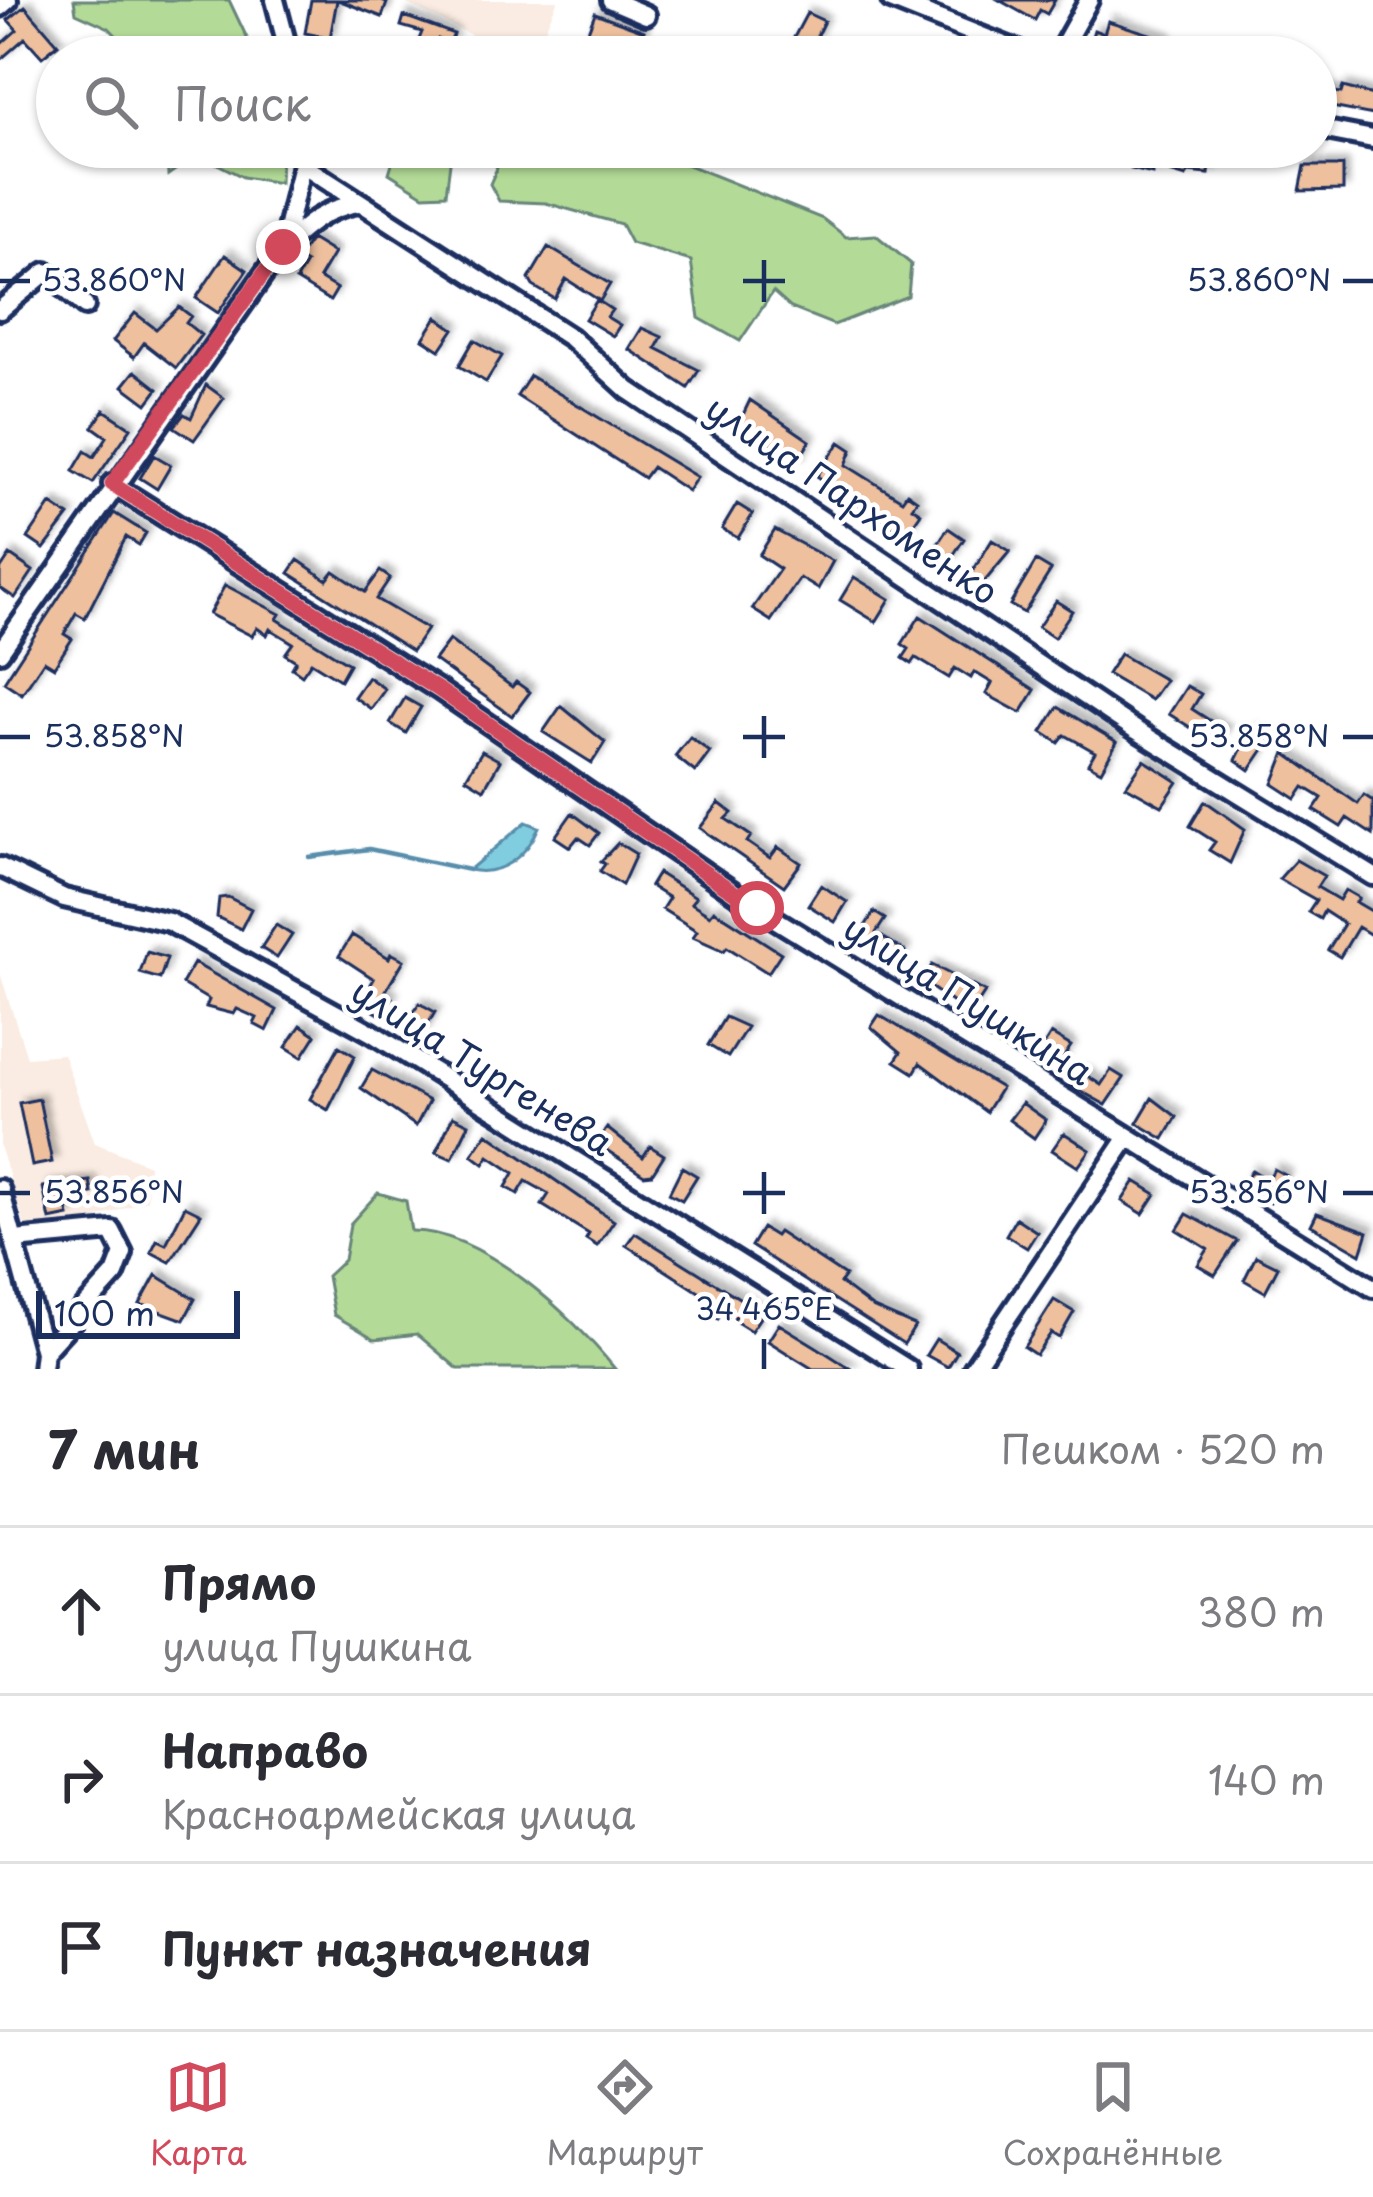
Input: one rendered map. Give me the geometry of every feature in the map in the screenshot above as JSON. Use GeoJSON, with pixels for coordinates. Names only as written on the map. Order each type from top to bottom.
{"type":"FeatureCollection","features":[{"type":"Feature","properties":{"kind":"street"},"geometry":{"type":"LineString","coordinates":[[0,7],[8,0]]}},
{"type":"Feature","properties":{"kind":"street"},"geometry":{"type":"LineString","coordinates":[[274,0],[284,36]]}},
{"type":"Feature","properties":{"kind":"street"},"geometry":{"type":"LineString","coordinates":[[611,0],[646,15]]}},
{"type":"Feature","properties":{"kind":"street"},"geometry":{"type":"LineString","coordinates":[[891,0],[981,36]]}},
{"type":"Feature","properties":{"kind":"street"},"geometry":{"type":"LineString","coordinates":[[1069,36],[1089,0]]}},
{"type":"Feature","properties":{"kind":"street"},"geometry":{"type":"LineString","coordinates":[[1337,132],[1373,139]]}},
{"type":"Feature","properties":{"kind":"street"},"geometry":{"type":"LineString","coordinates":[[283,247],[302,168]]}},
{"type":"Feature","properties":{"kind":"street","name":"улица Пархоменко"},"geometry":{"type":"LineString","coordinates":[[319,168],[358,202],[378,208],[552,325],[628,390],[1136,730],[1373,876]]}},
{"type":"Feature","properties":{"kind":"street"},"geometry":{"type":"LineString","coordinates":[[1,648],[283,247],[310,221],[333,208],[358,202]]}},
{"type":"Feature","properties":{"kind":"street"},"geometry":{"type":"LineString","coordinates":[[0,310],[46,272],[85,306]]}},
{"type":"Feature","properties":{"kind":"street","name":"улица Пушкина"},"geometry":{"type":"LineString","coordinates":[[112,484],[439,690],[757,908],[1373,1288]]}},
{"type":"Feature","properties":{"kind":"street","name":"улица Тургенева"},"geometry":{"type":"LineString","coordinates":[[0,867],[64,898],[169,922],[372,1033],[908,1369]]}},
{"type":"Feature","properties":{"kind":"street"},"geometry":{"type":"LineString","coordinates":[[974,1369],[1127,1137]]}},
{"type":"Feature","properties":{"kind":"street"},"geometry":{"type":"LineString","coordinates":[[0,1189],[43,1360]]}},
{"type":"Feature","properties":{"kind":"street"},"geometry":{"type":"LineString","coordinates":[[15,1240],[112,1231],[123,1253],[115,1274],[43,1360]]}},
{"type":"Feature","properties":{"kind":"shaded area"},"geometry":{"type":"Polygon","coordinates":[[[399,0],[558,0],[542,36],[473,36],[399,0]]]}},
{"type":"Feature","properties":{"kind":"shaded area"},"geometry":{"type":"Polygon","coordinates":[[[0,973],[27,1057],[63,1054],[95,1143],[149,1165],[147,1200],[95,1219],[26,1229],[0,1146],[0,973]]]}},
{"type":"Feature","properties":{"kind":"green space"},"geometry":{"type":"Polygon","coordinates":[[[74,0],[229,0],[246,36],[117,36],[76,13],[74,0]]]}},
{"type":"Feature","properties":{"kind":"green space"},"geometry":{"type":"Polygon","coordinates":[[[225,168],[280,168],[280,183],[243,177],[225,168]]]}},
{"type":"Feature","properties":{"kind":"green space"},"geometry":{"type":"Polygon","coordinates":[[[391,168],[449,168],[446,194],[424,195],[389,173],[391,168]]]}},
{"type":"Feature","properties":{"kind":"green space"},"geometry":{"type":"Polygon","coordinates":[[[497,168],[696,168],[823,219],[846,237],[876,235],[911,264],[908,296],[834,325],[791,308],[773,292],[740,341],[699,318],[691,261],[631,243],[621,224],[546,203],[499,201],[490,184],[497,168]]]}},
{"type":"Feature","properties":{"kind":"green space"},"geometry":{"type":"Polygon","coordinates":[[[378,1193],[406,1201],[411,1231],[438,1234],[467,1245],[524,1280],[615,1369],[458,1369],[417,1334],[375,1339],[334,1315],[327,1276],[344,1260],[350,1224],[378,1193]]]}},
{"type":"Feature","properties":{"kind":"water"},"geometry":{"type":"Polygon","coordinates":[[[526,822],[539,827],[520,855],[492,870],[469,870],[526,822]]]}},
{"type":"Feature","properties":{"kind":"building"},"geometry":{"type":"Polygon","coordinates":[[[311,0],[337,0],[330,36],[305,33],[311,0]]]}},
{"type":"Feature","properties":{"kind":"building"},"geometry":{"type":"Polygon","coordinates":[[[338,0],[379,0],[387,3],[382,17],[338,0]]]}},
{"type":"Feature","properties":{"kind":"building"},"geometry":{"type":"Polygon","coordinates":[[[999,0],[1055,0],[1047,14],[1040,10],[1035,20],[999,0]]]}},
{"type":"Feature","properties":{"kind":"building"},"geometry":{"type":"Polygon","coordinates":[[[25,6],[51,36],[36,36],[36,50],[25,38],[0,60],[0,45],[17,30],[8,20],[25,6]]]}},
{"type":"Feature","properties":{"kind":"building"},"geometry":{"type":"Polygon","coordinates":[[[595,13],[644,31],[642,36],[586,36],[595,13]]]}},
{"type":"Feature","properties":{"kind":"building"},"geometry":{"type":"Polygon","coordinates":[[[807,13],[824,21],[817,36],[795,36],[807,13]]]}},
{"type":"Feature","properties":{"kind":"building"},"geometry":{"type":"Polygon","coordinates":[[[404,16],[454,34],[420,36],[422,32],[401,26],[404,16]]]}},
{"type":"Feature","properties":{"kind":"building"},"geometry":{"type":"Polygon","coordinates":[[[1108,21],[1156,36],[1092,36],[1094,30],[1104,34],[1108,21]]]}},
{"type":"Feature","properties":{"kind":"building"},"geometry":{"type":"Polygon","coordinates":[[[1343,87],[1373,95],[1373,115],[1337,108],[1337,92],[1343,87]]]}},
{"type":"Feature","properties":{"kind":"building"},"geometry":{"type":"Polygon","coordinates":[[[1343,166],[1343,190],[1300,191],[1305,168],[1343,166]]]}},
{"type":"Feature","properties":{"kind":"building"},"geometry":{"type":"Polygon","coordinates":[[[1156,168],[1210,168],[1209,174],[1188,172],[1186,177],[1156,168]]]}},
{"type":"Feature","properties":{"kind":"building"},"geometry":{"type":"Polygon","coordinates":[[[311,239],[334,253],[319,278],[337,289],[330,301],[296,280],[306,263],[297,258],[311,239]]]}},
{"type":"Feature","properties":{"kind":"building"},"geometry":{"type":"Polygon","coordinates":[[[548,247],[610,284],[600,301],[566,279],[555,299],[533,286],[529,279],[548,247]]]}},
{"type":"Feature","properties":{"kind":"building"},"geometry":{"type":"Polygon","coordinates":[[[225,255],[247,270],[218,313],[196,298],[225,255]]]}},
{"type":"Feature","properties":{"kind":"building"},"geometry":{"type":"Polygon","coordinates":[[[597,300],[612,310],[607,317],[620,325],[613,336],[585,319],[597,300]]]}},
{"type":"Feature","properties":{"kind":"building"},"geometry":{"type":"Polygon","coordinates":[[[179,307],[191,316],[186,323],[201,335],[176,368],[144,343],[134,357],[113,341],[135,313],[156,329],[179,307]]]}},
{"type":"Feature","properties":{"kind":"building"},"geometry":{"type":"Polygon","coordinates":[[[437,317],[454,329],[440,350],[423,339],[437,317]]]}},
{"type":"Feature","properties":{"kind":"building"},"geometry":{"type":"Polygon","coordinates":[[[642,328],[662,337],[656,348],[699,370],[688,388],[629,349],[642,328]]]}},
{"type":"Feature","properties":{"kind":"building"},"geometry":{"type":"Polygon","coordinates":[[[474,340],[502,356],[486,382],[459,366],[474,340]]]}},
{"type":"Feature","properties":{"kind":"building"},"geometry":{"type":"Polygon","coordinates":[[[135,371],[158,389],[147,404],[123,386],[135,371]]]}},
{"type":"Feature","properties":{"kind":"building"},"geometry":{"type":"Polygon","coordinates":[[[530,376],[697,477],[688,491],[652,467],[644,478],[517,396],[530,376]]]}},
{"type":"Feature","properties":{"kind":"building"},"geometry":{"type":"Polygon","coordinates":[[[206,385],[224,398],[194,440],[174,427],[184,414],[191,418],[206,385]]]}},
{"type":"Feature","properties":{"kind":"building"},"geometry":{"type":"Polygon","coordinates":[[[750,400],[810,441],[797,463],[739,423],[750,400]]]}},
{"type":"Feature","properties":{"kind":"building"},"geometry":{"type":"Polygon","coordinates":[[[104,410],[131,428],[93,483],[73,471],[85,451],[94,457],[107,437],[93,427],[104,410]]]}},
{"type":"Feature","properties":{"kind":"building"},"geometry":{"type":"Polygon","coordinates":[[[840,442],[852,450],[846,465],[902,500],[907,493],[917,500],[912,507],[921,513],[905,536],[817,476],[840,442]]]}},
{"type":"Feature","properties":{"kind":"building"},"geometry":{"type":"Polygon","coordinates":[[[154,455],[171,465],[157,489],[140,478],[154,455]]]}},
{"type":"Feature","properties":{"kind":"building"},"geometry":{"type":"Polygon","coordinates":[[[51,504],[69,516],[44,549],[28,538],[51,504]]]}},
{"type":"Feature","properties":{"kind":"building"},"geometry":{"type":"Polygon","coordinates":[[[737,504],[753,514],[738,538],[722,529],[737,504]]]}},
{"type":"Feature","properties":{"kind":"building"},"geometry":{"type":"Polygon","coordinates":[[[114,513],[146,533],[139,545],[126,537],[85,618],[76,613],[64,634],[72,639],[54,667],[44,661],[22,694],[4,682],[114,513]]]}},
{"type":"Feature","properties":{"kind":"building"},"geometry":{"type":"Polygon","coordinates":[[[948,528],[964,539],[948,563],[932,552],[948,528]]]}},
{"type":"Feature","properties":{"kind":"building"},"geometry":{"type":"Polygon","coordinates":[[[775,530],[833,561],[818,589],[800,578],[771,621],[752,609],[780,569],[759,555],[775,530]]]}},
{"type":"Feature","properties":{"kind":"building"},"geometry":{"type":"Polygon","coordinates":[[[992,540],[1010,551],[980,587],[968,579],[992,540]]]}},
{"type":"Feature","properties":{"kind":"building"},"geometry":{"type":"Polygon","coordinates":[[[10,555],[33,571],[15,598],[0,588],[0,570],[10,555]]]}},
{"type":"Feature","properties":{"kind":"building"},"geometry":{"type":"Polygon","coordinates":[[[298,560],[327,580],[334,571],[365,592],[380,571],[390,578],[376,599],[427,629],[412,651],[289,573],[298,560]]]}},
{"type":"Feature","properties":{"kind":"building"},"geometry":{"type":"Polygon","coordinates":[[[1036,561],[1051,570],[1024,613],[1010,605],[1036,561]]]}},
{"type":"Feature","properties":{"kind":"building"},"geometry":{"type":"Polygon","coordinates":[[[854,577],[890,599],[876,622],[840,600],[854,577]]]}},
{"type":"Feature","properties":{"kind":"building"},"geometry":{"type":"Polygon","coordinates":[[[225,585],[280,614],[277,619],[349,664],[340,680],[311,662],[302,675],[292,668],[296,661],[285,654],[293,643],[270,629],[267,635],[257,628],[252,636],[209,614],[225,585]]]}},
{"type":"Feature","properties":{"kind":"building"},"geometry":{"type":"Polygon","coordinates":[[[1056,601],[1072,611],[1054,638],[1038,627],[1056,601]]]}},
{"type":"Feature","properties":{"kind":"building"},"geometry":{"type":"Polygon","coordinates":[[[920,616],[1035,690],[1021,713],[986,694],[992,683],[974,672],[971,678],[955,668],[949,678],[916,658],[912,664],[903,658],[909,649],[902,644],[920,616]]]}},
{"type":"Feature","properties":{"kind":"building"},"geometry":{"type":"Polygon","coordinates":[[[449,640],[512,687],[516,682],[530,692],[512,716],[434,660],[449,640]]]}},
{"type":"Feature","properties":{"kind":"building"},"geometry":{"type":"Polygon","coordinates":[[[1120,654],[1165,680],[1151,700],[1107,674],[1120,654]]]}},
{"type":"Feature","properties":{"kind":"building"},"geometry":{"type":"Polygon","coordinates":[[[368,677],[385,689],[371,709],[354,697],[368,677]]]}},
{"type":"Feature","properties":{"kind":"building"},"geometry":{"type":"Polygon","coordinates":[[[1187,686],[1201,694],[1192,709],[1226,731],[1217,744],[1169,714],[1187,686]]]}},
{"type":"Feature","properties":{"kind":"building"},"geometry":{"type":"Polygon","coordinates":[[[405,698],[421,707],[406,733],[390,723],[405,698]]]}},
{"type":"Feature","properties":{"kind":"building"},"geometry":{"type":"Polygon","coordinates":[[[561,706],[605,742],[592,763],[543,732],[561,706]]]}},
{"type":"Feature","properties":{"kind":"building"},"geometry":{"type":"Polygon","coordinates":[[[1058,707],[1117,742],[1101,771],[1088,764],[1095,752],[1065,735],[1059,743],[1042,732],[1058,707]]]}},
{"type":"Feature","properties":{"kind":"building"},"geometry":{"type":"Polygon","coordinates":[[[1251,730],[1269,742],[1250,770],[1236,760],[1251,730]]]}},
{"type":"Feature","properties":{"kind":"building"},"geometry":{"type":"Polygon","coordinates":[[[690,737],[710,752],[695,772],[675,756],[690,737]]]}},
{"type":"Feature","properties":{"kind":"building"},"geometry":{"type":"Polygon","coordinates":[[[482,751],[500,761],[484,789],[466,778],[482,751]]]}},
{"type":"Feature","properties":{"kind":"building"},"geometry":{"type":"Polygon","coordinates":[[[1285,753],[1358,804],[1364,795],[1373,801],[1373,835],[1347,818],[1341,827],[1314,810],[1322,798],[1304,787],[1296,799],[1273,784],[1285,753]]]}},
{"type":"Feature","properties":{"kind":"building"},"geometry":{"type":"Polygon","coordinates":[[[1144,760],[1178,782],[1162,806],[1126,786],[1144,760]]]}},
{"type":"Feature","properties":{"kind":"building"},"geometry":{"type":"Polygon","coordinates":[[[1205,801],[1245,829],[1230,863],[1209,850],[1215,842],[1190,826],[1205,801]]]}},
{"type":"Feature","properties":{"kind":"building"},"geometry":{"type":"Polygon","coordinates":[[[719,803],[732,813],[726,819],[751,836],[747,842],[770,858],[778,847],[801,863],[784,886],[700,828],[719,803]]]}},
{"type":"Feature","properties":{"kind":"building"},"geometry":{"type":"Polygon","coordinates":[[[572,813],[599,833],[590,845],[578,837],[570,847],[555,837],[572,813]]]}},
{"type":"Feature","properties":{"kind":"building"},"geometry":{"type":"Polygon","coordinates":[[[618,843],[636,854],[622,885],[600,871],[605,864],[601,861],[618,843]]]}},
{"type":"Feature","properties":{"kind":"building"},"geometry":{"type":"Polygon","coordinates":[[[1296,860],[1324,876],[1317,887],[1339,900],[1345,890],[1359,898],[1356,902],[1373,912],[1373,936],[1358,927],[1340,957],[1328,950],[1344,924],[1324,911],[1320,919],[1308,912],[1316,900],[1279,879],[1296,860]]]}},
{"type":"Feature","properties":{"kind":"building"},"geometry":{"type":"Polygon","coordinates":[[[658,873],[696,897],[691,903],[710,915],[714,910],[781,953],[768,973],[727,947],[724,951],[693,937],[697,931],[662,909],[669,898],[650,886],[658,873]]]}},
{"type":"Feature","properties":{"kind":"building"},"geometry":{"type":"Polygon","coordinates":[[[821,885],[847,902],[835,922],[808,905],[821,885]]]}},
{"type":"Feature","properties":{"kind":"building"},"geometry":{"type":"Polygon","coordinates":[[[228,897],[251,909],[241,929],[217,917],[219,898],[228,897]]]}},
{"type":"Feature","properties":{"kind":"building"},"geometry":{"type":"Polygon","coordinates":[[[874,912],[885,919],[876,933],[905,951],[894,967],[872,953],[876,947],[859,936],[874,912]]]}},
{"type":"Feature","properties":{"kind":"building"},"geometry":{"type":"Polygon","coordinates":[[[276,925],[292,935],[277,958],[261,948],[276,925]]]}},
{"type":"Feature","properties":{"kind":"building"},"geometry":{"type":"Polygon","coordinates":[[[352,935],[389,958],[391,953],[404,960],[384,994],[392,998],[382,1016],[366,1006],[370,1000],[364,996],[374,979],[339,956],[352,935]]]}},
{"type":"Feature","properties":{"kind":"building"},"geometry":{"type":"Polygon","coordinates":[[[147,952],[167,958],[160,979],[140,973],[147,952]]]}},
{"type":"Feature","properties":{"kind":"building"},"geometry":{"type":"Polygon","coordinates":[[[194,963],[277,1010],[267,1031],[254,1024],[257,1018],[237,1009],[234,1014],[206,1007],[209,1000],[182,984],[194,963]]]}},
{"type":"Feature","properties":{"kind":"building"},"geometry":{"type":"Polygon","coordinates":[[[932,965],[985,992],[970,1015],[922,981],[932,965]]]}},
{"type":"Feature","properties":{"kind":"building"},"geometry":{"type":"Polygon","coordinates":[[[419,1003],[435,1012],[422,1035],[406,1026],[419,1003]]]}},
{"type":"Feature","properties":{"kind":"building"},"geometry":{"type":"Polygon","coordinates":[[[879,1015],[1001,1088],[986,1112],[920,1063],[914,1073],[895,1061],[901,1052],[871,1027],[879,1015]]]}},
{"type":"Feature","properties":{"kind":"building"},"geometry":{"type":"Polygon","coordinates":[[[725,1017],[747,1027],[728,1057],[708,1045],[725,1017]]]}},
{"type":"Feature","properties":{"kind":"building"},"geometry":{"type":"Polygon","coordinates":[[[301,1025],[316,1035],[302,1057],[286,1047],[301,1025]]]}},
{"type":"Feature","properties":{"kind":"building"},"geometry":{"type":"Polygon","coordinates":[[[1051,1034],[1071,1046],[1057,1067],[1038,1055],[1051,1034]]]}},
{"type":"Feature","properties":{"kind":"building"},"geometry":{"type":"Polygon","coordinates":[[[339,1046],[355,1056],[328,1110],[310,1099],[339,1046]]]}},
{"type":"Feature","properties":{"kind":"building"},"geometry":{"type":"Polygon","coordinates":[[[372,1070],[429,1101],[416,1126],[361,1088],[372,1070]]]}},
{"type":"Feature","properties":{"kind":"building"},"geometry":{"type":"Polygon","coordinates":[[[1111,1070],[1124,1078],[1106,1105],[1070,1085],[1080,1071],[1101,1085],[1111,1070]]]}},
{"type":"Feature","properties":{"kind":"building"},"geometry":{"type":"Polygon","coordinates":[[[1152,1098],[1177,1117],[1164,1139],[1137,1123],[1152,1098]]]}},
{"type":"Feature","properties":{"kind":"building"},"geometry":{"type":"Polygon","coordinates":[[[39,1099],[52,1162],[32,1166],[19,1103],[39,1099]]]}},
{"type":"Feature","properties":{"kind":"building"},"geometry":{"type":"Polygon","coordinates":[[[1022,1103],[1046,1120],[1034,1138],[1009,1120],[1022,1103]]]}},
{"type":"Feature","properties":{"kind":"building"},"geometry":{"type":"Polygon","coordinates":[[[453,1116],[469,1124],[452,1159],[436,1152],[453,1116]]]}},
{"type":"Feature","properties":{"kind":"building"},"geometry":{"type":"Polygon","coordinates":[[[607,1128],[643,1157],[650,1146],[664,1155],[652,1174],[644,1175],[596,1143],[607,1128]]]}},
{"type":"Feature","properties":{"kind":"building"},"geometry":{"type":"Polygon","coordinates":[[[487,1133],[614,1221],[597,1246],[586,1239],[589,1234],[542,1205],[549,1194],[526,1181],[518,1194],[506,1187],[514,1173],[489,1156],[484,1164],[472,1155],[487,1133]]]}},
{"type":"Feature","properties":{"kind":"building"},"geometry":{"type":"Polygon","coordinates":[[[1064,1133],[1090,1150],[1078,1167],[1052,1150],[1064,1133]]]}},
{"type":"Feature","properties":{"kind":"building"},"geometry":{"type":"Polygon","coordinates":[[[682,1167],[697,1176],[682,1200],[669,1193],[682,1167]]]}},
{"type":"Feature","properties":{"kind":"building"},"geometry":{"type":"Polygon","coordinates":[[[1274,1169],[1287,1176],[1270,1203],[1242,1186],[1252,1170],[1268,1180],[1274,1169]]]}},
{"type":"Feature","properties":{"kind":"building"},"geometry":{"type":"Polygon","coordinates":[[[90,1181],[92,1193],[65,1199],[69,1216],[50,1220],[43,1187],[90,1181]]]}},
{"type":"Feature","properties":{"kind":"building"},"geometry":{"type":"Polygon","coordinates":[[[1135,1181],[1156,1194],[1143,1214],[1122,1201],[1135,1181]]]}},
{"type":"Feature","properties":{"kind":"building"},"geometry":{"type":"Polygon","coordinates":[[[185,1206],[201,1214],[170,1262],[151,1252],[157,1240],[166,1244],[185,1206]]]}},
{"type":"Feature","properties":{"kind":"building"},"geometry":{"type":"Polygon","coordinates":[[[1317,1213],[1368,1232],[1361,1254],[1311,1225],[1317,1213]]]}},
{"type":"Feature","properties":{"kind":"building"},"geometry":{"type":"Polygon","coordinates":[[[1187,1214],[1237,1241],[1215,1275],[1198,1265],[1208,1249],[1177,1230],[1187,1214]]]}},
{"type":"Feature","properties":{"kind":"building"},"geometry":{"type":"Polygon","coordinates":[[[1016,1218],[1037,1232],[1027,1248],[1006,1235],[1016,1218]]]}},
{"type":"Feature","properties":{"kind":"building"},"geometry":{"type":"Polygon","coordinates":[[[762,1228],[775,1236],[778,1232],[845,1276],[840,1283],[872,1307],[915,1326],[904,1344],[751,1246],[762,1228]]]}},
{"type":"Feature","properties":{"kind":"building"},"geometry":{"type":"Polygon","coordinates":[[[635,1233],[763,1313],[751,1331],[722,1313],[718,1319],[707,1312],[713,1301],[626,1245],[635,1233]]]}},
{"type":"Feature","properties":{"kind":"building"},"geometry":{"type":"Polygon","coordinates":[[[1256,1256],[1278,1267],[1265,1292],[1244,1280],[1256,1256]]]}},
{"type":"Feature","properties":{"kind":"building"},"geometry":{"type":"Polygon","coordinates":[[[156,1275],[195,1299],[184,1320],[140,1304],[156,1275]]]}},
{"type":"Feature","properties":{"kind":"building"},"geometry":{"type":"Polygon","coordinates":[[[1054,1300],[1074,1312],[1059,1338],[1051,1333],[1036,1355],[1024,1347],[1054,1300]]]}},
{"type":"Feature","properties":{"kind":"building"},"geometry":{"type":"Polygon","coordinates":[[[779,1324],[851,1369],[813,1369],[787,1353],[768,1341],[779,1324]]]}},
{"type":"Feature","properties":{"kind":"building"},"geometry":{"type":"Polygon","coordinates":[[[936,1339],[957,1352],[948,1367],[926,1355],[936,1339]]]}},
{"type":"Feature","properties":{"kind":"waterway"},"geometry":{"type":"LineString","coordinates":[[309,857],[369,849],[469,870]]}},
{"type":"Feature","properties":{"kind":"route"},"geometry":{"type":"LineString","coordinates":[[283,247],[112,484],[439,690],[757,908]]}}]}
